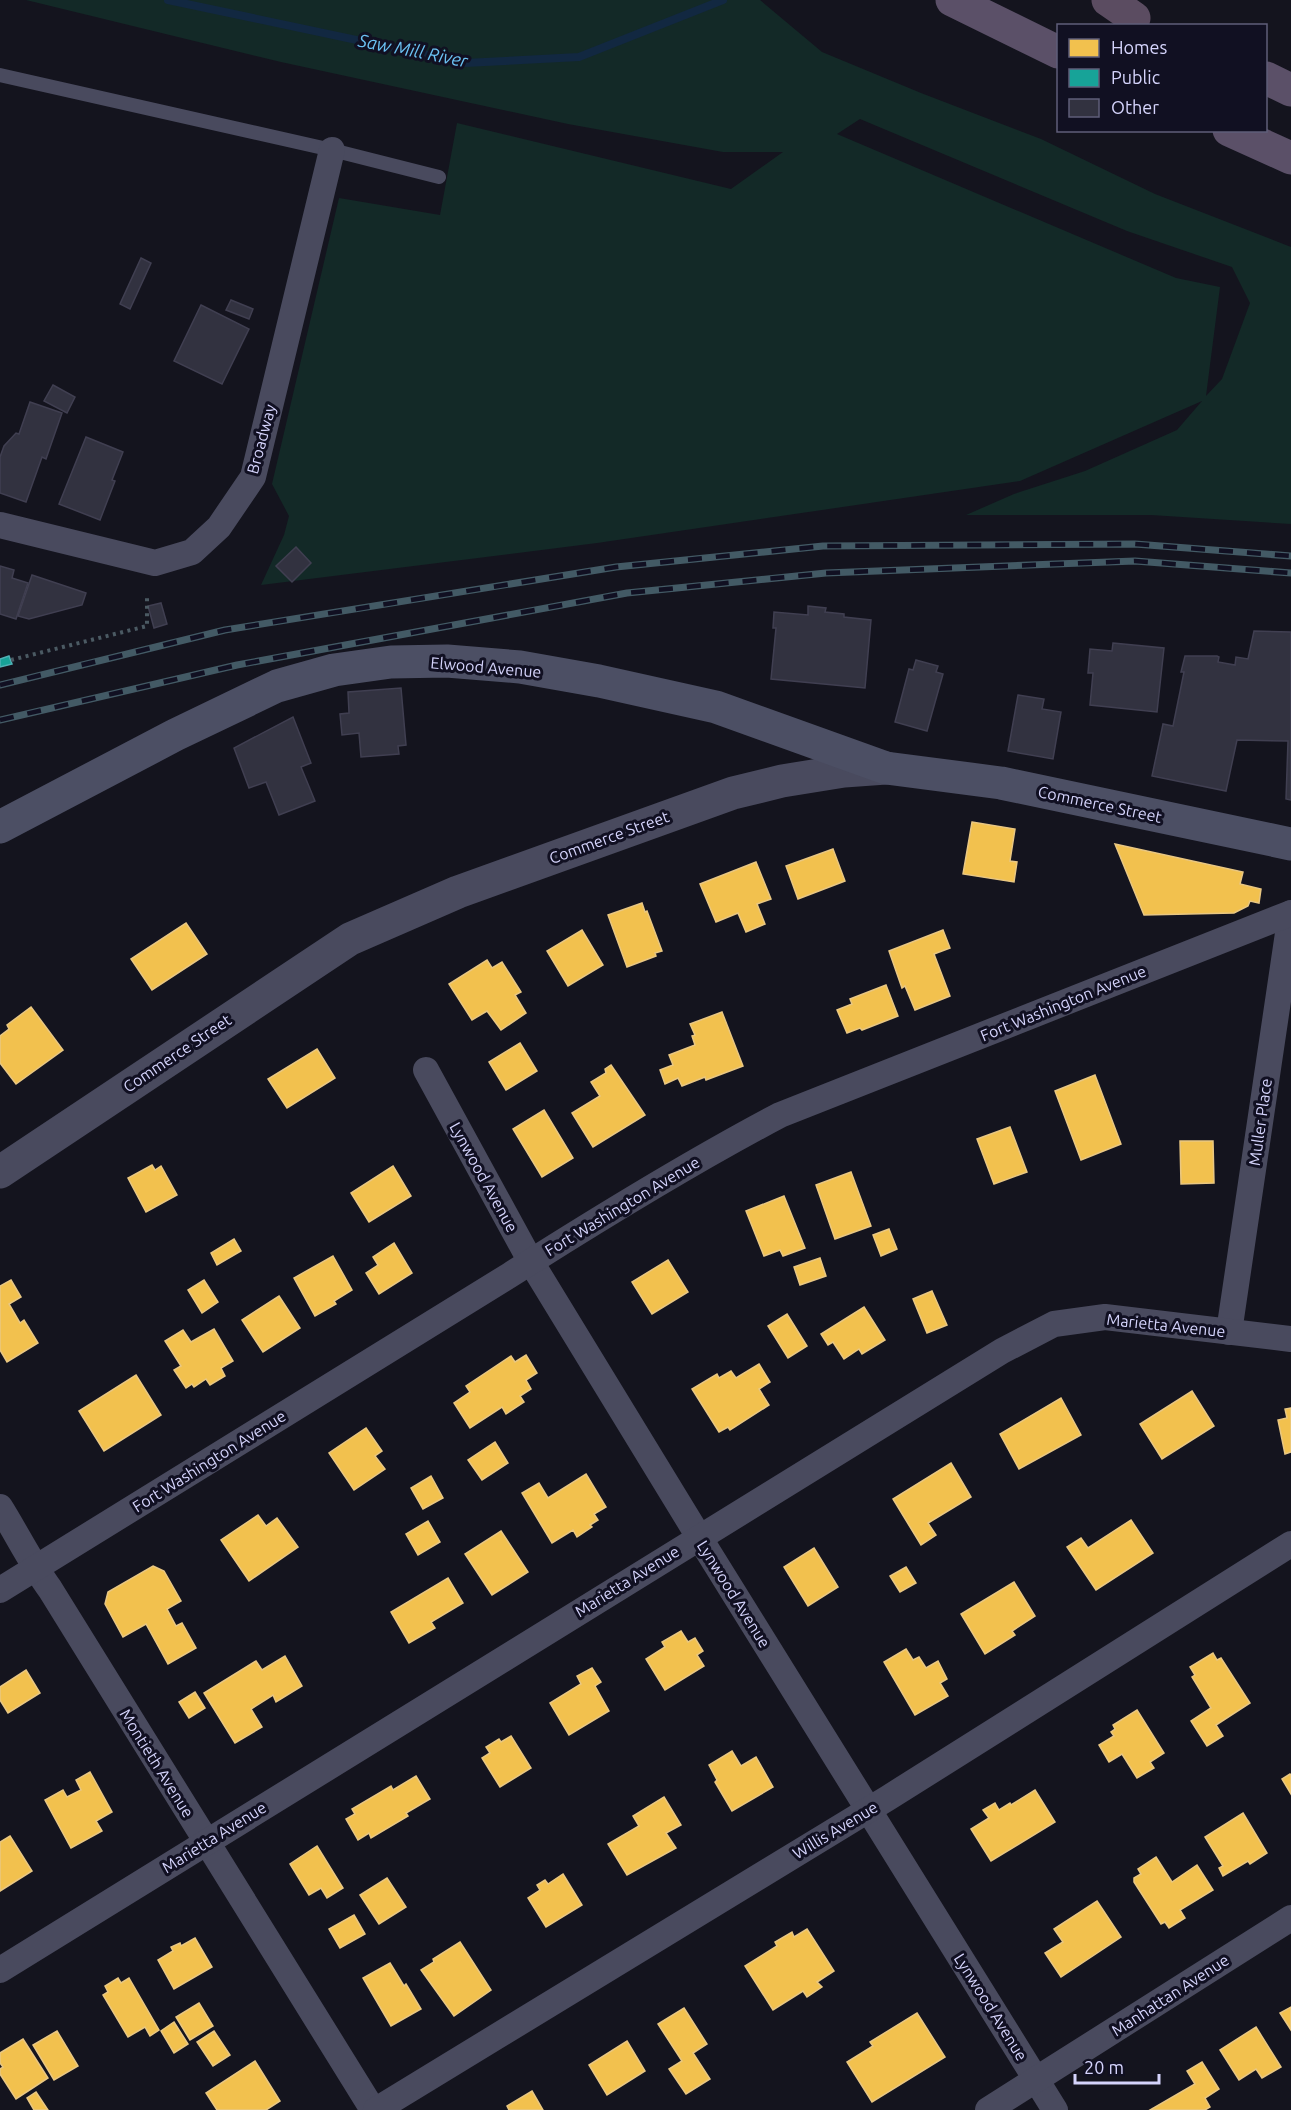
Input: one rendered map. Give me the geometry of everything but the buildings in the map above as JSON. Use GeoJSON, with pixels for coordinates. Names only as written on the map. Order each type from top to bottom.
{"type":"FeatureCollection","features":[{"type":"Feature","properties":{"kind":"highway"},"geometry":{"type":"LineString","coordinates":[[951,0],[1057,51]]}},
{"type":"Feature","properties":{"kind":"highway"},"geometry":{"type":"LineString","coordinates":[[1094,0],[1142,22]]}},
{"type":"Feature","properties":{"kind":"highway"},"geometry":{"type":"LineString","coordinates":[[1108,0],[1142,22]]}},
{"type":"Feature","properties":{"kind":"highway"},"geometry":{"type":"LineString","coordinates":[[1267,78],[1291,90]]}},
{"type":"Feature","properties":{"kind":"highway"},"geometry":{"type":"LineString","coordinates":[[1233,132],[1291,158]]}},
{"type":"Feature","properties":{"kind":"main road","name":"Elwood Avenue"},"geometry":{"type":"LineString","coordinates":[[0,827],[176,735],[277,686],[334,670],[391,662],[447,661],[520,667],[598,681],[716,707],[886,768]]}},
{"type":"Feature","properties":{"kind":"main road","name":"Commerce Street"},"geometry":{"type":"LineString","coordinates":[[886,768],[1001,783],[1291,844]]}},
{"type":"Feature","properties":{"kind":"street","name":"Broadway"},"geometry":{"type":"LineString","coordinates":[[0,525],[155,563],[192,552],[219,528],[253,477],[332,150]]}},
{"type":"Feature","properties":{"kind":"street","name":"Commerce Street"},"geometry":{"type":"LineString","coordinates":[[0,1172],[350,939],[458,891],[733,793],[792,779],[844,771],[886,768]]}},
{"type":"Feature","properties":{"kind":"street","name":"Fort Washington Avenue"},"geometry":{"type":"LineString","coordinates":[[0,1590],[559,1243],[727,1143],[780,1115],[1291,913]]}},
{"type":"Feature","properties":{"kind":"street","name":"Muller Place"},"geometry":{"type":"LineString","coordinates":[[1229,1332],[1291,913]]}},
{"type":"Feature","properties":{"kind":"street","name":"Lynwood Avenue"},"geometry":{"type":"LineString","coordinates":[[426,1070],[531,1262],[1055,2110]]}},
{"type":"Feature","properties":{"kind":"street","name":"Marietta Avenue"},"geometry":{"type":"LineString","coordinates":[[0,1970],[1002,1351],[1054,1324],[1105,1317],[1291,1340]]}},
{"type":"Feature","properties":{"kind":"street","name":"Montieth Avenue"},"geometry":{"type":"LineString","coordinates":[[0,1507],[27,1550],[35,1568],[374,2110]]}},
{"type":"Feature","properties":{"kind":"street","name":"Willis Avenue"},"geometry":{"type":"LineString","coordinates":[[374,2110],[868,1810],[1291,1544]]}},
{"type":"Feature","properties":{"kind":"street","name":"Manhattan Avenue"},"geometry":{"type":"LineString","coordinates":[[988,2110],[1291,1918]]}},
{"type":"Feature","properties":{"kind":"lane"},"geometry":{"type":"LineString","coordinates":[[0,75],[332,150],[440,177]]}},
{"type":"Feature","properties":{"kind":"path"},"geometry":{"type":"LineString","coordinates":[[10,660],[147,626],[147,598]]}},
{"type":"Feature","properties":{"kind":"green space"},"geometry":{"type":"Polygon","coordinates":[[[26,0],[760,0],[822,52],[1041,139],[1155,194],[1291,247],[1291,524],[1151,515],[966,515],[1014,494],[1085,471],[1177,430],[1202,401],[1020,481],[597,543],[261,585],[284,535],[289,516],[272,484],[339,198],[440,215],[457,123],[731,189],[783,152],[723,152],[568,124],[281,62],[26,0]],[[860,119],[837,134],[1176,278],[1220,287],[1206,396],[1222,379],[1250,303],[1232,267],[1127,231],[860,119]]]}},
{"type":"Feature","properties":{"kind":"waterway","name":"Saw Mill River"},"geometry":{"type":"LineString","coordinates":[[168,0],[465,63],[579,57],[723,0]]}},
{"type":"Feature","properties":{"kind":"railway"},"geometry":{"type":"LineString","coordinates":[[0,685],[225,630],[616,567],[823,546],[1135,544],[1291,556]]}},
{"type":"Feature","properties":{"kind":"railway"},"geometry":{"type":"LineString","coordinates":[[0,720],[237,665],[627,593],[826,573],[1135,561],[1291,573]]}}]}
